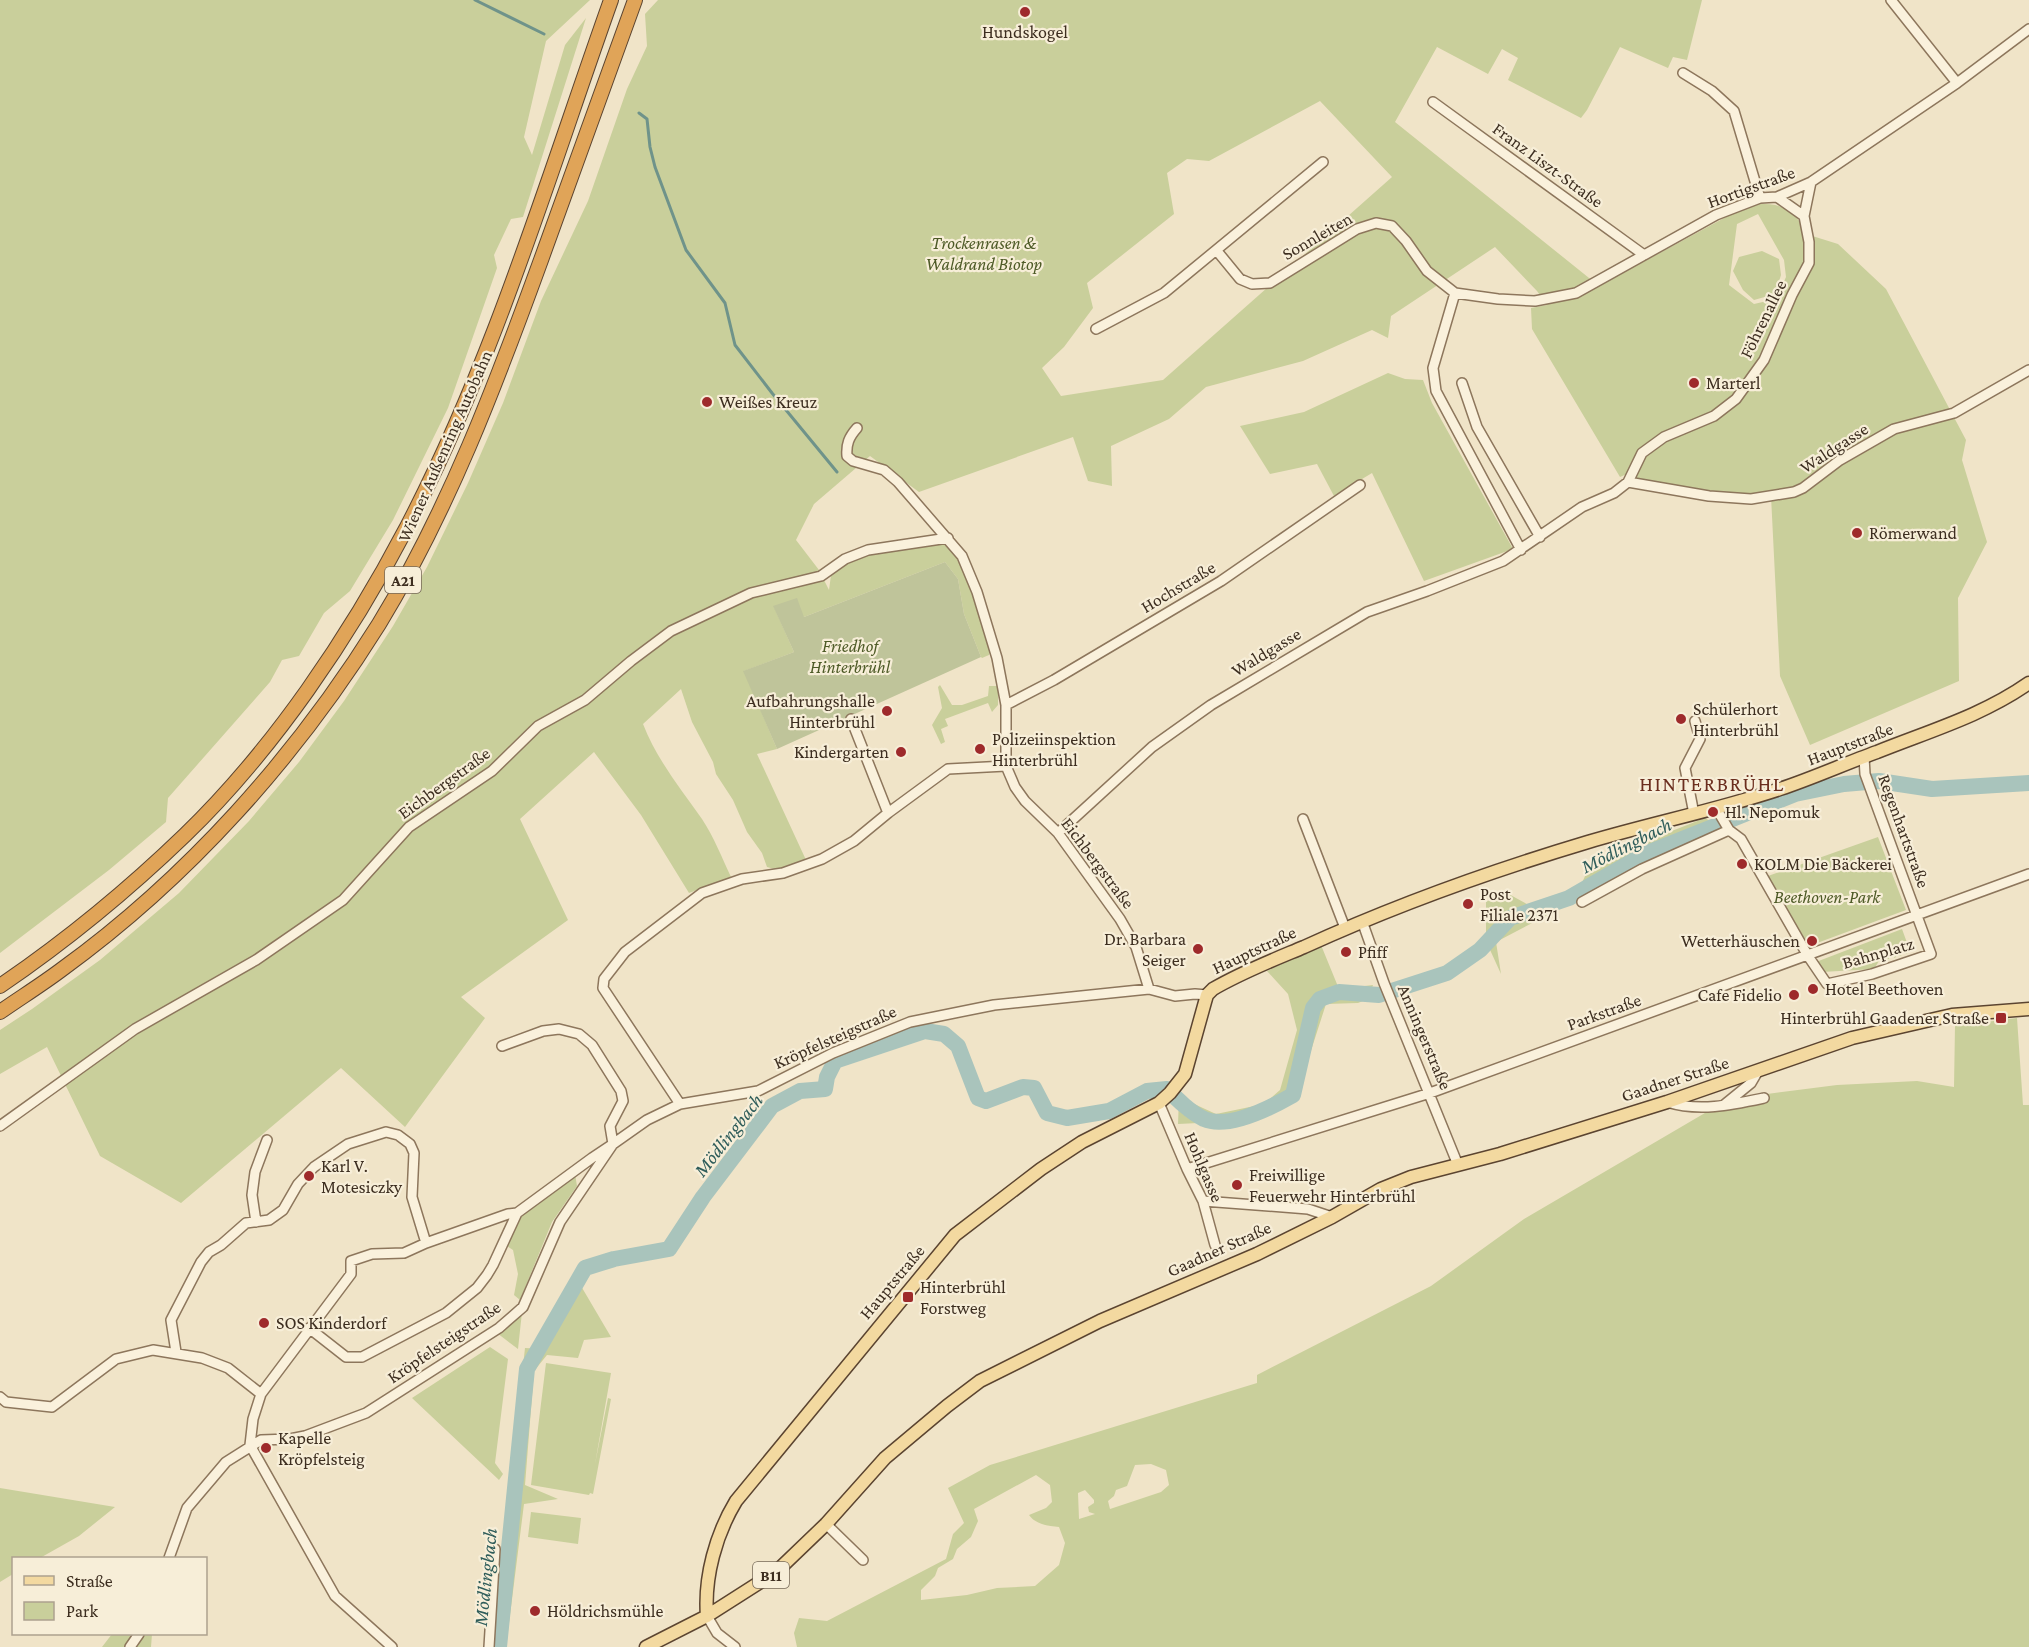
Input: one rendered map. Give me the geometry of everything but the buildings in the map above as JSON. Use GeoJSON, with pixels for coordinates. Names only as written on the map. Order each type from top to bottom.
{"type":"FeatureCollection","features":[{"type":"Feature","properties":{"kind":"highway","name":"Wiener Außenring Autobahn"},"geometry":{"type":"LineString","coordinates":[[0,986],[50,952],[116,898],[186,834],[254,760],[317,676],[361,610],[407,527],[455,427],[526,244],[611,0]]}},
{"type":"Feature","properties":{"kind":"highway","name":"Wiener Außenring Autobahn"},"geometry":{"type":"LineString","coordinates":[[0,1012],[62,970],[128,917],[199,852],[268,776],[334,691],[380,622],[427,536],[475,432],[519,320],[635,0]]}},
{"type":"Feature","properties":{"kind":"main road","name":"Hauptstraße"},"geometry":{"type":"LineString","coordinates":[[707,1616],[706,1598],[710,1571],[722,1526],[736,1501],[955,1235],[1041,1169],[1082,1142],[1166,1097],[1185,1074],[1207,995],[1213,989],[1345,928],[1459,884],[1589,842],[1694,814],[1718,811],[1836,769],[1971,716],[1993,706],[2029,683]]}},
{"type":"Feature","properties":{"kind":"main road","name":"Gaadner Straße"},"geometry":{"type":"LineString","coordinates":[[646,1647],[707,1616],[776,1572],[826,1524],[885,1458],[981,1381],[1100,1321],[1257,1254],[1381,1189],[1411,1177],[1666,1102],[1852,1038],[1952,1016],[2029,1010]]}},
{"type":"Feature","properties":{"kind":"street"},"geometry":{"type":"LineString","coordinates":[[1891,0],[1957,83]]}},
{"type":"Feature","properties":{"kind":"street","name":"Hortigstraße"},"geometry":{"type":"LineString","coordinates":[[1455,293],[1535,301],[1576,293],[1716,215],[1760,198],[1776,197],[1811,182],[1957,83],[2029,29]]}},
{"type":"Feature","properties":{"kind":"street"},"geometry":{"type":"LineString","coordinates":[[1683,73],[1712,91],[1734,111],[1760,198]]}},
{"type":"Feature","properties":{"kind":"street","name":"Franz Liszt-Straße"},"geometry":{"type":"LineString","coordinates":[[1433,102],[1644,255]]}},
{"type":"Feature","properties":{"kind":"street"},"geometry":{"type":"LineString","coordinates":[[1096,329],[1164,293],[1323,162]]}},
{"type":"Feature","properties":{"kind":"street","name":"Föhrenallee"},"geometry":{"type":"LineString","coordinates":[[1628,482],[1642,453],[1664,436],[1714,416],[1736,399],[1764,360],[1792,295],[1809,263],[1809,242],[1804,216],[1811,182]]}},
{"type":"Feature","properties":{"kind":"street"},"geometry":{"type":"LineString","coordinates":[[1776,197],[1804,216]]}},
{"type":"Feature","properties":{"kind":"street","name":"Sonnleiten"},"geometry":{"type":"LineString","coordinates":[[1217,251],[1240,279],[1252,284],[1270,283],[1358,229],[1376,223],[1392,226],[1406,241],[1427,271],[1455,293]]}},
{"type":"Feature","properties":{"kind":"street"},"geometry":{"type":"LineString","coordinates":[[1455,293],[1433,368],[1436,391],[1521,550]]}},
{"type":"Feature","properties":{"kind":"street","name":"Waldgasse"},"geometry":{"type":"LineString","coordinates":[[1058,833],[1152,747],[1211,705],[1367,612],[1503,561],[1582,507],[1614,493],[1628,482],[1709,496],[1751,499],[1794,492],[1803,488],[1840,460],[1894,429],[1954,413],[2029,369]]}},
{"type":"Feature","properties":{"kind":"street"},"geometry":{"type":"LineString","coordinates":[[1462,383],[1477,427],[1540,537]]}},
{"type":"Feature","properties":{"kind":"street","name":"Eichbergstraße"},"geometry":{"type":"LineString","coordinates":[[857,428],[850,436],[846,446],[847,456],[853,461],[884,470],[898,482],[962,556],[977,592],[998,658],[1006,705],[1006,766],[1015,787],[1025,801],[1058,833],[1120,919],[1136,947],[1149,989]]}},
{"type":"Feature","properties":{"kind":"street","name":"Hochstraße"},"geometry":{"type":"LineString","coordinates":[[1006,705],[1054,680],[1213,586],[1360,485]]}},
{"type":"Feature","properties":{"kind":"street","name":"Eichbergstraße"},"geometry":{"type":"LineString","coordinates":[[0,1126],[135,1029],[256,960],[343,900],[409,827],[492,771],[538,726],[585,700],[671,631],[752,593],[821,576],[845,560],[868,550],[948,538]]}},
{"type":"Feature","properties":{"kind":"street"},"geometry":{"type":"LineString","coordinates":[[850,719],[888,813]]}},
{"type":"Feature","properties":{"kind":"street"},"geometry":{"type":"LineString","coordinates":[[1694,814],[1684,768],[1700,739],[1695,721]]}},
{"type":"Feature","properties":{"kind":"street","name":"Regenhartstraße"},"geometry":{"type":"LineString","coordinates":[[1864,757],[1865,774],[1916,915]]}},
{"type":"Feature","properties":{"kind":"street"},"geometry":{"type":"LineString","coordinates":[[680,1104],[603,988],[604,979],[625,952],[702,893],[742,879],[783,873],[822,859],[854,841],[948,769],[1006,766]]}},
{"type":"Feature","properties":{"kind":"street"},"geometry":{"type":"LineString","coordinates":[[1718,811],[1728,827],[1741,838],[1808,956]]}},
{"type":"Feature","properties":{"kind":"street"},"geometry":{"type":"LineString","coordinates":[[1303,819],[1345,928]]}},
{"type":"Feature","properties":{"kind":"street"},"geometry":{"type":"LineString","coordinates":[[1582,902],[1642,869],[1728,827]]}},
{"type":"Feature","properties":{"kind":"street","name":"Parkstraße"},"geometry":{"type":"LineString","coordinates":[[1186,1168],[1430,1093],[2029,874]]}},
{"type":"Feature","properties":{"kind":"street","name":"Bahnplatz"},"geometry":{"type":"LineString","coordinates":[[1808,956],[1827,984],[1872,974],[1931,954],[1916,915]]}},
{"type":"Feature","properties":{"kind":"street","name":"Anningerstraße"},"geometry":{"type":"LineString","coordinates":[[1362,921],[1384,983],[1458,1165]]}},
{"type":"Feature","properties":{"kind":"street"},"geometry":{"type":"LineString","coordinates":[[1149,989],[1175,996],[1207,995]]}},
{"type":"Feature","properties":{"kind":"street","name":"Kröpfelsteigstraße"},"geometry":{"type":"LineString","coordinates":[[169,1557],[187,1508],[226,1461],[261,1440],[305,1436],[366,1413],[499,1328],[523,1307],[560,1222],[613,1144],[647,1120],[680,1104],[758,1091],[832,1053],[910,1022],[994,1005],[1149,989]]}},
{"type":"Feature","properties":{"kind":"street"},"geometry":{"type":"LineString","coordinates":[[309,1328],[346,1357],[362,1357],[446,1313],[477,1288],[493,1265],[517,1213],[613,1144],[610,1126],[623,1101],[621,1091],[592,1045],[579,1034],[559,1029],[543,1031],[501,1046]]}},
{"type":"Feature","properties":{"kind":"street"},"geometry":{"type":"LineString","coordinates":[[1722,1107],[1751,1083],[1758,1071]]}},
{"type":"Feature","properties":{"kind":"street","name":"Hohlgasse"},"geometry":{"type":"LineString","coordinates":[[1166,1097],[1186,1168],[1203,1201],[1215,1245]]}},
{"type":"Feature","properties":{"kind":"street"},"geometry":{"type":"LineString","coordinates":[[1666,1102],[1680,1106],[1722,1107],[1764,1098]]}},
{"type":"Feature","properties":{"kind":"street"},"geometry":{"type":"LineString","coordinates":[[176,1352],[171,1320],[201,1262],[209,1252],[221,1245],[246,1223],[269,1220],[283,1210],[298,1184],[314,1167],[348,1144],[386,1132],[398,1135],[410,1144],[414,1153],[412,1197],[426,1243]]}},
{"type":"Feature","properties":{"kind":"street"},"geometry":{"type":"LineString","coordinates":[[255,1222],[252,1195],[255,1172],[267,1140]]}},
{"type":"Feature","properties":{"kind":"street"},"geometry":{"type":"LineString","coordinates":[[1203,1201],[1308,1209],[1332,1216]]}},
{"type":"Feature","properties":{"kind":"street"},"geometry":{"type":"LineString","coordinates":[[392,1647],[335,1596],[250,1445],[253,1419],[261,1394],[351,1274],[351,1262],[372,1254],[404,1253],[426,1243],[508,1214],[517,1213]]}},
{"type":"Feature","properties":{"kind":"street"},"geometry":{"type":"LineString","coordinates":[[0,1396],[6,1402],[52,1407],[116,1359],[153,1350],[202,1358],[228,1368],[261,1394]]}},
{"type":"Feature","properties":{"kind":"street"},"geometry":{"type":"LineString","coordinates":[[826,1524],[860,1557]]}},
{"type":"Feature","properties":{"kind":"street"},"geometry":{"type":"LineString","coordinates":[[489,1647],[495,1550]]}},
{"type":"Feature","properties":{"kind":"street"},"geometry":{"type":"LineString","coordinates":[[707,1616],[717,1633],[735,1647]]}},
{"type":"Feature","properties":{"kind":"green space"},"geometry":{"type":"Polygon","coordinates":[[[0,0],[590,0],[546,41],[524,137],[532,155],[565,45],[586,18],[523,217],[511,219],[494,255],[497,268],[448,408],[393,520],[350,591],[324,613],[299,656],[282,660],[270,682],[168,798],[166,822],[109,870],[0,953],[0,0]]]}},
{"type":"Feature","properties":{"kind":"green space","name":"Trockenrasen & Waldrand Biotop"},"geometry":{"type":"Polygon","coordinates":[[[658,0],[1702,0],[1687,60],[1673,57],[1668,68],[1620,47],[1581,118],[1508,80],[1518,58],[1502,49],[1488,74],[1437,47],[1395,122],[1599,286],[1750,204],[1769,204],[1791,212],[1806,234],[1838,244],[1886,289],[1966,440],[1962,460],[1987,542],[1958,598],[1959,681],[1810,745],[1780,676],[1771,496],[1679,488],[1627,474],[1620,477],[1532,329],[1531,308],[1547,305],[1537,291],[1495,247],[1391,316],[1388,338],[1372,330],[1303,361],[1206,387],[1169,419],[1111,446],[1112,486],[1088,481],[1073,437],[919,492],[870,456],[814,504],[796,540],[819,570],[829,590],[832,568],[868,550],[941,544],[947,546],[953,551],[964,571],[990,652],[989,655],[981,657],[964,614],[958,579],[945,562],[804,617],[774,607],[794,652],[744,671],[777,749],[757,754],[806,860],[778,870],[767,867],[762,853],[747,832],[733,800],[716,774],[713,762],[692,722],[681,689],[643,724],[662,762],[706,826],[731,877],[689,893],[641,815],[594,752],[520,819],[568,920],[461,997],[485,1018],[405,1127],[341,1068],[181,1203],[100,1156],[47,1047],[0,1074],[0,1030],[100,960],[179,893],[249,821],[299,762],[344,701],[393,626],[427,567],[468,483],[503,403],[541,301],[588,201],[627,89],[647,46],[645,14],[658,0]],[[1320,101],[1209,161],[1187,159],[1167,173],[1174,214],[1087,283],[1093,308],[1064,347],[1042,368],[1061,396],[1163,380],[1392,177],[1320,101]],[[1758,214],[1737,224],[1729,285],[1754,304],[1776,299],[1786,277],[1784,260],[1758,214]]]}},
{"type":"Feature","properties":{"kind":"green space"},"geometry":{"type":"Polygon","coordinates":[[[1762,251],[1779,259],[1781,275],[1775,294],[1754,300],[1743,290],[1733,271],[1739,257],[1762,251]]]}},
{"type":"Feature","properties":{"kind":"green space"},"geometry":{"type":"Polygon","coordinates":[[[1388,373],[1405,379],[1423,380],[1432,403],[1513,549],[1424,581],[1372,473],[1334,496],[1317,464],[1270,474],[1240,426],[1304,412],[1388,373]]]}},
{"type":"Feature","properties":{"kind":"green space","name":"Friedhof Hinterbrühl"},"geometry":{"type":"Polygon","coordinates":[[[945,562],[958,579],[964,614],[981,657],[777,749],[743,671],[794,652],[773,606],[797,598],[804,617],[945,562]]]}},
{"type":"Feature","properties":{"kind":"green space"},"geometry":{"type":"Polygon","coordinates":[[[940,685],[952,705],[962,705],[988,696],[989,686],[998,686],[998,705],[992,712],[988,703],[945,719],[948,726],[941,729],[945,742],[941,744],[932,725],[942,708],[938,687],[940,685]]]}},
{"type":"Feature","properties":{"kind":"green space"},"geometry":{"type":"Polygon","coordinates":[[[1705,818],[1718,826],[1496,942],[1501,974],[1486,941],[1486,902],[1505,892],[1534,908],[1563,899],[1576,891],[1590,863],[1705,818]]]}},
{"type":"Feature","properties":{"kind":"green space","name":"Beethoven-Park"},"geometry":{"type":"Polygon","coordinates":[[[1878,837],[1906,910],[1809,946],[1768,876],[1878,837]]]}},
{"type":"Feature","properties":{"kind":"green space"},"geometry":{"type":"Polygon","coordinates":[[[1902,929],[1910,951],[1906,954],[1903,952],[1901,956],[1897,955],[1895,958],[1892,956],[1881,963],[1879,961],[1874,969],[1822,972],[1816,962],[1902,929]]]}},
{"type":"Feature","properties":{"kind":"green space"},"geometry":{"type":"Polygon","coordinates":[[[1321,945],[1339,989],[1373,985],[1368,999],[1358,1003],[1326,1004],[1296,1097],[1259,1111],[1219,1122],[1178,1124],[1179,1097],[1216,1114],[1264,1104],[1280,1090],[1297,1030],[1288,994],[1267,971],[1321,945]]]}},
{"type":"Feature","properties":{"kind":"green space"},"geometry":{"type":"Polygon","coordinates":[[[2017,1018],[2023,1105],[2029,1105],[2029,1647],[797,1647],[794,1633],[799,1618],[827,1621],[946,1559],[953,1534],[964,1523],[948,1488],[990,1465],[1257,1383],[1257,1375],[1431,1286],[1524,1219],[1722,1103],[1767,1094],[1837,1085],[1917,1081],[1954,1087],[1955,1026],[2017,1018]],[[1151,1464],[1135,1465],[1127,1486],[1116,1490],[1114,1496],[1108,1501],[1110,1509],[1161,1492],[1169,1485],[1166,1470],[1151,1464]],[[1036,1475],[974,1509],[978,1521],[971,1537],[957,1549],[953,1559],[938,1568],[935,1576],[921,1590],[921,1600],[967,1595],[997,1588],[1035,1586],[1059,1565],[1065,1543],[1059,1527],[1038,1522],[1029,1515],[1046,1508],[1052,1502],[1050,1485],[1036,1475]],[[1085,1490],[1078,1493],[1079,1519],[1095,1514],[1089,1512],[1088,1507],[1094,1503],[1094,1500],[1085,1490]]]}},
{"type":"Feature","properties":{"kind":"green space"},"geometry":{"type":"Polygon","coordinates":[[[575,1174],[577,1186],[552,1222],[520,1300],[514,1295],[518,1274],[513,1250],[507,1246],[518,1220],[533,1205],[575,1174]]]}},
{"type":"Feature","properties":{"kind":"green space"},"geometry":{"type":"Polygon","coordinates":[[[581,1286],[611,1337],[584,1340],[578,1358],[547,1355],[534,1371],[525,1485],[558,1499],[524,1504],[506,1647],[494,1647],[525,1348],[544,1349],[581,1286]]]}},
{"type":"Feature","properties":{"kind":"green space"},"geometry":{"type":"Polygon","coordinates":[[[522,1312],[518,1349],[497,1333],[522,1312]]]}},
{"type":"Feature","properties":{"kind":"green space"},"geometry":{"type":"Polygon","coordinates":[[[490,1347],[508,1359],[495,1463],[503,1474],[499,1480],[412,1398],[490,1347]]]}},
{"type":"Feature","properties":{"kind":"green space"},"geometry":{"type":"Polygon","coordinates":[[[546,1363],[611,1373],[595,1464],[608,1398],[611,1399],[593,1494],[531,1485],[546,1363]]]}},
{"type":"Feature","properties":{"kind":"green space"},"geometry":{"type":"Polygon","coordinates":[[[0,1488],[115,1507],[79,1536],[42,1557],[12,1557],[12,1575],[0,1582],[0,1488]]]}},
{"type":"Feature","properties":{"kind":"green space"},"geometry":{"type":"Polygon","coordinates":[[[531,1512],[581,1518],[578,1544],[528,1537],[531,1512]]]}},
{"type":"Feature","properties":{"kind":"green space"},"geometry":{"type":"Polygon","coordinates":[[[111,1635],[152,1635],[151,1647],[102,1647],[111,1635]]]}},
{"type":"Feature","properties":{"kind":"waterway"},"geometry":{"type":"LineString","coordinates":[[475,0],[544,34]]}},
{"type":"Feature","properties":{"kind":"waterway"},"geometry":{"type":"LineString","coordinates":[[639,113],[647,119],[655,167],[686,250],[725,303],[735,345],[837,472]]}},
{"type":"Feature","properties":{"kind":"waterway","name":"Mödlingbach"},"geometry":{"type":"LineString","coordinates":[[499,1647],[527,1369],[585,1268],[614,1259],[669,1249],[703,1197],[772,1106],[800,1091],[825,1089],[827,1077],[835,1061],[925,1031],[944,1034],[958,1046],[978,1098],[986,1101],[1023,1087],[1034,1088],[1047,1113],[1067,1118],[1109,1111],[1147,1091],[1167,1089],[1204,1119],[1226,1122],[1250,1116],[1293,1095],[1313,1008],[1320,999],[1339,992],[1379,995],[1447,973],[1480,950],[1510,918],[1569,898],[1645,854],[1795,794],[1844,784],[1879,781],[1932,789],[2029,783]]}},
{"type":"Feature","properties":{"kind":"place","name":"Hundskogel"},"geometry":{"type":"Point","coordinates":[1025,12]}},
{"type":"Feature","properties":{"kind":"place","name":"Marterl"},"geometry":{"type":"Point","coordinates":[1694,383]}},
{"type":"Feature","properties":{"kind":"place","name":"Weißes Kreuz"},"geometry":{"type":"Point","coordinates":[707,402]}},
{"type":"Feature","properties":{"kind":"place","name":"Römerwand"},"geometry":{"type":"Point","coordinates":[1857,533]}},
{"type":"Feature","properties":{"kind":"place","name":"Aufbahrungshalle Hinterbrühl"},"geometry":{"type":"Point","coordinates":[887,711]}},
{"type":"Feature","properties":{"kind":"place","name":"Schülerhort Hinterbrühl"},"geometry":{"type":"Point","coordinates":[1681,719]}},
{"type":"Feature","properties":{"kind":"place","name":"Polizeiinspektion Hinterbrühl"},"geometry":{"type":"Point","coordinates":[980,749]}},
{"type":"Feature","properties":{"kind":"place","name":"Kindergarten"},"geometry":{"type":"Point","coordinates":[901,752]}},
{"type":"Feature","properties":{"kind":"place","name":"Hl. Nepomuk"},"geometry":{"type":"Point","coordinates":[1713,812]}},
{"type":"Feature","properties":{"kind":"place","name":"KOLM Die Bäckerei"},"geometry":{"type":"Point","coordinates":[1742,864]}},
{"type":"Feature","properties":{"kind":"place","name":"Post Filiale 2371"},"geometry":{"type":"Point","coordinates":[1468,904]}},
{"type":"Feature","properties":{"kind":"place","name":"Wetterhäuschen"},"geometry":{"type":"Point","coordinates":[1812,941]}},
{"type":"Feature","properties":{"kind":"place","name":"Dr. Barbara Seiger"},"geometry":{"type":"Point","coordinates":[1198,949]}},
{"type":"Feature","properties":{"kind":"place","name":"Pfiff"},"geometry":{"type":"Point","coordinates":[1346,952]}},
{"type":"Feature","properties":{"kind":"place","name":"Hotel Beethoven"},"geometry":{"type":"Point","coordinates":[1813,989]}},
{"type":"Feature","properties":{"kind":"place","name":"Cafe Fidelio"},"geometry":{"type":"Point","coordinates":[1794,995]}},
{"type":"Feature","properties":{"kind":"place","name":"Hinterbrühl Gaadener Straße"},"geometry":{"type":"Point","coordinates":[2001,1018]}},
{"type":"Feature","properties":{"kind":"place","name":"Karl V. Motesiczky"},"geometry":{"type":"Point","coordinates":[309,1176]}},
{"type":"Feature","properties":{"kind":"place","name":"Freiwillige Feuerwehr Hinterbrühl"},"geometry":{"type":"Point","coordinates":[1237,1185]}},
{"type":"Feature","properties":{"kind":"place","name":"Hinterbrühl Forstweg"},"geometry":{"type":"Point","coordinates":[908,1297]}},
{"type":"Feature","properties":{"kind":"place","name":"SOS Kinderdorf"},"geometry":{"type":"Point","coordinates":[264,1323]}},
{"type":"Feature","properties":{"kind":"place","name":"Kapelle Kröpfelsteig"},"geometry":{"type":"Point","coordinates":[266,1448]}},
{"type":"Feature","properties":{"kind":"place","name":"Höldrichsmühle"},"geometry":{"type":"Point","coordinates":[535,1611]}},
{"type":"Feature","properties":{"kind":"district","name":"HINTERBRÜHL"},"geometry":{"type":"Point","coordinates":[1712,784]}}]}
